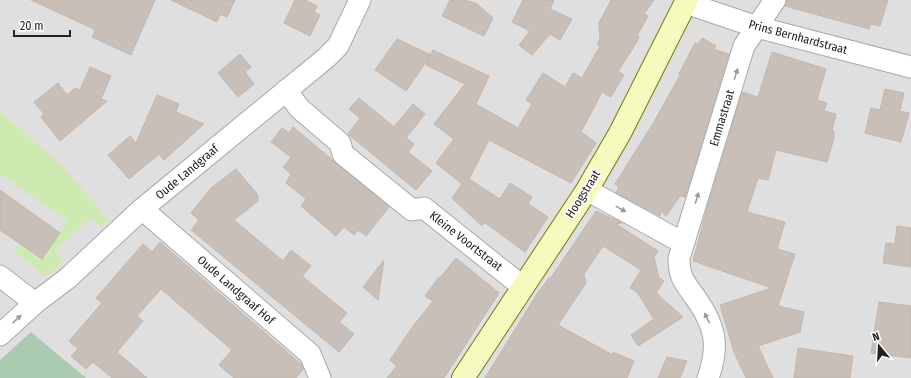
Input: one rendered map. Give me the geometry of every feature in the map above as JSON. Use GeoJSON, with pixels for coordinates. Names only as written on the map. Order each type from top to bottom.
{"type":"FeatureCollection","features":[{"type":"Feature","properties":{"kind":"main road","name":"Hoogstraat"},"geometry":{"type":"LineString","coordinates":[[463,378],[587,190],[620,133],[687,1]]}},
{"type":"Feature","properties":{"kind":"street","name":"Oude Landgraaf"},"geometry":{"type":"LineString","coordinates":[[0,335],[35,302],[68,278],[142,209],[311,71],[338,46],[360,0]]}},
{"type":"Feature","properties":{"kind":"street","name":"Emmastraat"},"geometry":{"type":"LineString","coordinates":[[708,378],[715,355],[714,333],[706,315],[683,281],[679,271],[679,258],[744,46],[775,0]]}},
{"type":"Feature","properties":{"kind":"street","name":"Prins Bernhardstraat"},"geometry":{"type":"LineString","coordinates":[[687,1],[757,27],[911,67]]}},
{"type":"Feature","properties":{"kind":"street","name":"Kleine Voortstraat"},"geometry":{"type":"LineString","coordinates":[[286,90],[299,108],[340,143],[343,154],[412,210],[424,208],[523,287]]}},
{"type":"Feature","properties":{"kind":"street"},"geometry":{"type":"LineString","coordinates":[[587,190],[683,243]]}},
{"type":"Feature","properties":{"kind":"street","name":"Oude Landgraaf Hof"},"geometry":{"type":"LineString","coordinates":[[142,209],[310,354],[320,378]]}},
{"type":"Feature","properties":{"kind":"street"},"geometry":{"type":"LineString","coordinates":[[0,276],[35,302]]}},
{"type":"Feature","properties":{"kind":"shaded area"},"geometry":{"type":"Polygon","coordinates":[[[0,0],[911,0],[911,378],[0,378],[0,0]]]}},
{"type":"Feature","properties":{"kind":"green space"},"geometry":{"type":"Polygon","coordinates":[[[0,111],[63,167],[109,220],[101,228],[90,218],[55,251],[64,261],[46,277],[15,252],[21,244],[42,259],[68,221],[0,174],[0,111]]]}},
{"type":"Feature","properties":{"kind":"green space"},"geometry":{"type":"Polygon","coordinates":[[[31,332],[86,378],[0,378],[0,360],[31,332]]]}},
{"type":"Feature","properties":{"kind":"building"},"geometry":{"type":"Polygon","coordinates":[[[31,0],[155,0],[131,55],[92,37],[95,31],[94,29],[31,0]]]}},
{"type":"Feature","properties":{"kind":"building"},"geometry":{"type":"Polygon","coordinates":[[[171,0],[235,0],[227,17],[220,14],[217,22],[171,0]]]}},
{"type":"Feature","properties":{"kind":"building"},"geometry":{"type":"Polygon","coordinates":[[[295,0],[305,0],[317,6],[314,12],[320,15],[310,36],[284,23],[295,0]]]}},
{"type":"Feature","properties":{"kind":"building"},"geometry":{"type":"Polygon","coordinates":[[[450,0],[465,0],[477,4],[493,18],[484,36],[442,16],[450,0]]]}},
{"type":"Feature","properties":{"kind":"building"},"geometry":{"type":"Polygon","coordinates":[[[523,0],[554,0],[550,9],[572,19],[560,40],[550,34],[532,55],[519,45],[530,31],[512,22],[523,0]]]}},
{"type":"Feature","properties":{"kind":"building"},"geometry":{"type":"Polygon","coordinates":[[[611,0],[654,0],[644,14],[648,16],[637,36],[639,37],[635,45],[618,71],[624,75],[611,97],[602,92],[581,132],[596,143],[571,183],[489,140],[469,179],[500,199],[510,183],[532,197],[528,204],[548,217],[525,252],[484,222],[482,226],[452,198],[462,184],[436,163],[454,139],[434,124],[465,84],[426,65],[433,50],[489,76],[476,104],[518,128],[532,104],[526,100],[543,73],[565,87],[573,73],[582,78],[600,46],[597,44],[600,39],[599,23],[611,0]]]}},
{"type":"Feature","properties":{"kind":"building"},"geometry":{"type":"Polygon","coordinates":[[[787,0],[888,0],[880,26],[871,24],[869,29],[785,6],[787,0]]]}},
{"type":"Feature","properties":{"kind":"building"},"geometry":{"type":"Polygon","coordinates":[[[702,38],[716,46],[713,49],[729,54],[685,197],[680,196],[666,216],[661,211],[660,216],[616,193],[619,186],[615,184],[654,122],[680,75],[679,74],[695,43],[698,44],[702,38]]]}},
{"type":"Feature","properties":{"kind":"building"},"geometry":{"type":"Polygon","coordinates":[[[397,39],[431,55],[406,91],[375,70],[397,39]]]}},
{"type":"Feature","properties":{"kind":"building"},"geometry":{"type":"Polygon","coordinates":[[[772,52],[826,69],[817,100],[827,103],[824,111],[836,114],[832,131],[834,131],[834,138],[827,162],[776,150],[768,180],[758,178],[747,212],[785,222],[777,249],[795,254],[778,306],[804,312],[800,332],[758,346],[773,378],[746,378],[734,352],[720,305],[772,288],[693,261],[742,92],[758,97],[772,52]]]}},
{"type":"Feature","properties":{"kind":"building"},"geometry":{"type":"Polygon","coordinates":[[[240,54],[251,67],[245,72],[254,84],[238,97],[218,73],[240,54]]]}},
{"type":"Feature","properties":{"kind":"building"},"geometry":{"type":"Polygon","coordinates":[[[90,67],[111,76],[101,99],[107,101],[60,141],[41,117],[44,114],[34,102],[58,83],[67,95],[75,88],[80,90],[90,67]]]}},
{"type":"Feature","properties":{"kind":"building"},"geometry":{"type":"Polygon","coordinates":[[[885,89],[904,93],[900,111],[909,113],[901,142],[865,133],[871,108],[880,110],[885,89]]]}},
{"type":"Feature","properties":{"kind":"building"},"geometry":{"type":"Polygon","coordinates":[[[157,95],[179,104],[176,112],[204,124],[164,160],[159,154],[129,179],[108,155],[130,136],[136,143],[157,95]]]}},
{"type":"Feature","properties":{"kind":"building"},"geometry":{"type":"Polygon","coordinates":[[[359,98],[394,127],[413,104],[425,114],[406,138],[414,144],[408,152],[432,171],[416,190],[348,134],[360,118],[349,109],[359,98]]]}},
{"type":"Feature","properties":{"kind":"building"},"geometry":{"type":"Polygon","coordinates":[[[293,127],[389,207],[366,236],[358,230],[354,235],[344,227],[336,236],[301,206],[306,199],[286,183],[291,174],[283,167],[291,157],[271,142],[282,128],[289,133],[293,127]]]}},
{"type":"Feature","properties":{"kind":"building"},"geometry":{"type":"Polygon","coordinates":[[[236,169],[258,195],[258,201],[234,220],[283,261],[291,250],[311,266],[302,276],[347,313],[339,322],[354,334],[339,352],[191,230],[199,220],[191,213],[211,188],[236,169]]]}},
{"type":"Feature","properties":{"kind":"building"},"geometry":{"type":"Polygon","coordinates":[[[0,190],[60,233],[42,259],[0,230],[0,190]]]}},
{"type":"Feature","properties":{"kind":"building"},"geometry":{"type":"Polygon","coordinates":[[[596,211],[622,223],[616,224],[658,251],[654,257],[659,278],[664,281],[656,293],[683,317],[638,346],[631,335],[654,319],[637,292],[630,288],[641,270],[603,246],[584,274],[586,283],[558,325],[613,355],[613,352],[634,361],[627,378],[485,378],[537,294],[549,278],[550,279],[596,211]]]}},
{"type":"Feature","properties":{"kind":"building"},"geometry":{"type":"Polygon","coordinates":[[[897,226],[911,228],[911,267],[883,263],[886,243],[895,244],[897,226]]]}},
{"type":"Feature","properties":{"kind":"building"},"geometry":{"type":"Polygon","coordinates":[[[160,242],[301,364],[303,369],[296,378],[234,378],[219,365],[232,350],[161,289],[137,316],[143,321],[117,352],[147,378],[112,378],[93,362],[86,369],[71,356],[78,349],[69,341],[102,303],[96,298],[143,244],[152,252],[160,242]]]}},
{"type":"Feature","properties":{"kind":"building"},"geometry":{"type":"Polygon","coordinates":[[[456,258],[499,293],[444,378],[387,378],[397,366],[390,360],[411,329],[433,301],[425,296],[456,258]]]}},
{"type":"Feature","properties":{"kind":"building"},"geometry":{"type":"Polygon","coordinates":[[[384,260],[378,300],[363,287],[384,260]]]}},
{"type":"Feature","properties":{"kind":"building"},"geometry":{"type":"Polygon","coordinates":[[[879,302],[911,306],[911,358],[871,353],[879,302]]]}},
{"type":"Feature","properties":{"kind":"building"},"geometry":{"type":"Polygon","coordinates":[[[798,348],[853,356],[850,378],[794,378],[798,348]]]}},
{"type":"Feature","properties":{"kind":"building"},"geometry":{"type":"Polygon","coordinates":[[[667,357],[687,361],[680,378],[658,378],[667,357]]]}}]}
